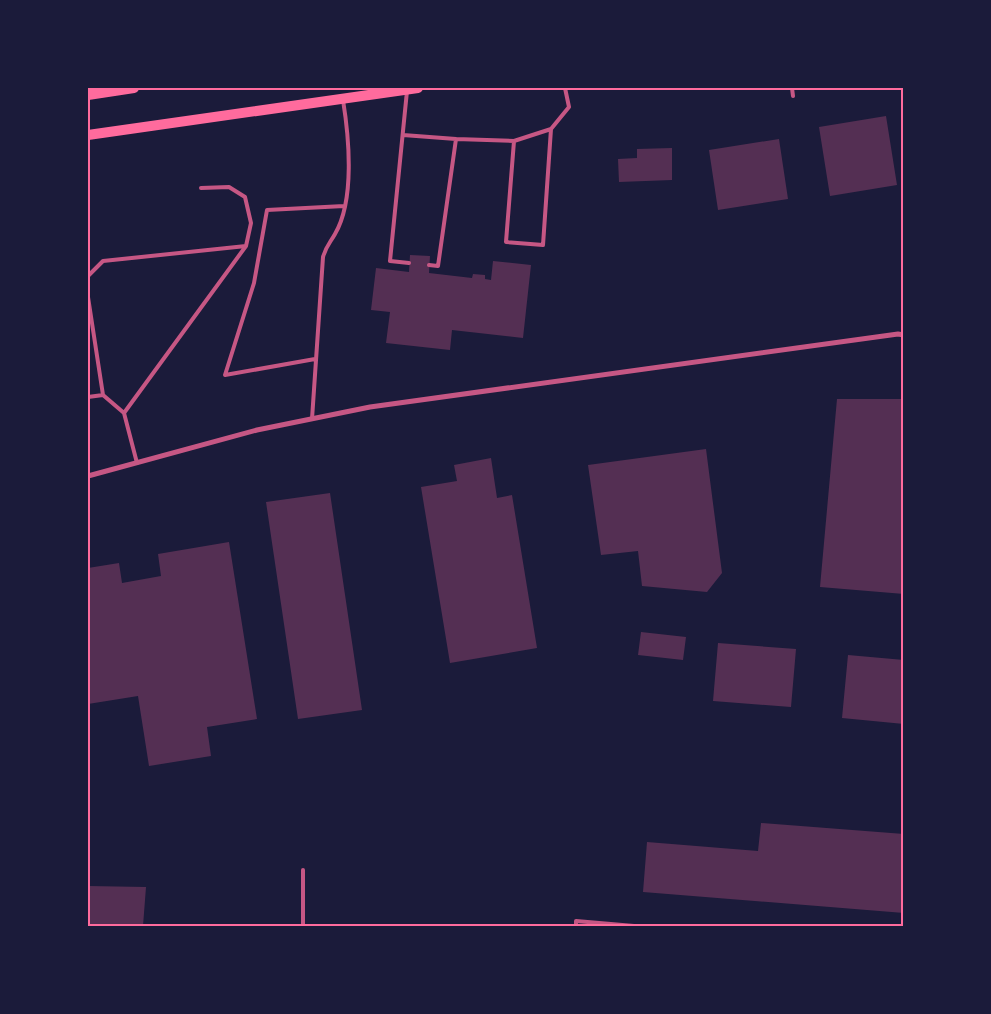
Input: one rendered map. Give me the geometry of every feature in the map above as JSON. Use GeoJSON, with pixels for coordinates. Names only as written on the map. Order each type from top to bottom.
{"type":"FeatureCollection","features":[{"type":"Feature","properties":{"kind":"main road"},"geometry":{"type":"LineString","coordinates":[[88,95],[134,88]]}},
{"type":"Feature","properties":{"kind":"main road"},"geometry":{"type":"LineString","coordinates":[[88,134],[343,100],[413,88]]}},
{"type":"Feature","properties":{"kind":"street"},"geometry":{"type":"LineString","coordinates":[[88,476],[257,430],[370,407],[888,335],[904,335]]}},
{"type":"Feature","properties":{"kind":"lane"},"geometry":{"type":"LineString","coordinates":[[409,263],[390,261],[403,135],[413,88]]}},
{"type":"Feature","properties":{"kind":"lane"},"geometry":{"type":"LineString","coordinates":[[403,135],[514,141],[551,129],[569,107],[565,88]]}},
{"type":"Feature","properties":{"kind":"lane"},"geometry":{"type":"LineString","coordinates":[[792,88],[793,96]]}},
{"type":"Feature","properties":{"kind":"lane"},"geometry":{"type":"LineString","coordinates":[[312,419],[323,257],[327,243],[336,234],[344,206],[349,162],[343,100]]}},
{"type":"Feature","properties":{"kind":"lane"},"geometry":{"type":"LineString","coordinates":[[514,141],[506,242],[543,245],[551,129]]}},
{"type":"Feature","properties":{"kind":"lane"},"geometry":{"type":"LineString","coordinates":[[429,266],[438,266],[456,139]]}},
{"type":"Feature","properties":{"kind":"lane"},"geometry":{"type":"LineString","coordinates":[[124,413],[246,246],[251,223],[245,197],[229,187],[201,188]]}},
{"type":"Feature","properties":{"kind":"lane"},"geometry":{"type":"LineString","coordinates":[[315,358],[225,375],[254,283],[267,210],[344,206]]}},
{"type":"Feature","properties":{"kind":"lane"},"geometry":{"type":"LineString","coordinates":[[88,276],[103,261],[246,246]]}},
{"type":"Feature","properties":{"kind":"lane"},"geometry":{"type":"LineString","coordinates":[[88,297],[103,395],[124,413],[138,463]]}},
{"type":"Feature","properties":{"kind":"lane"},"geometry":{"type":"LineString","coordinates":[[88,397],[103,395]]}},
{"type":"Feature","properties":{"kind":"lane"},"geometry":{"type":"LineString","coordinates":[[303,870],[303,926]]}},
{"type":"Feature","properties":{"kind":"lane"},"geometry":{"type":"LineString","coordinates":[[576,926],[576,921],[634,926]]}},
{"type":"Feature","properties":{"kind":"building"},"geometry":{"type":"Polygon","coordinates":[[[886,116],[897,185],[830,196],[819,127],[886,116]]]}},
{"type":"Feature","properties":{"kind":"building"},"geometry":{"type":"Polygon","coordinates":[[[779,139],[788,199],[718,210],[709,150],[779,139]]]}},
{"type":"Feature","properties":{"kind":"building"},"geometry":{"type":"Polygon","coordinates":[[[672,148],[672,180],[619,182],[618,159],[637,158],[637,149],[672,148]]]}},
{"type":"Feature","properties":{"kind":"building"},"geometry":{"type":"Polygon","coordinates":[[[410,255],[430,256],[429,273],[472,278],[473,274],[485,275],[485,279],[491,280],[493,261],[531,265],[523,338],[452,330],[450,350],[386,343],[390,312],[371,310],[376,268],[409,272],[410,255]]]}},
{"type":"Feature","properties":{"kind":"building"},"geometry":{"type":"Polygon","coordinates":[[[837,399],[904,399],[904,594],[820,587],[837,399]]]}},
{"type":"Feature","properties":{"kind":"building"},"geometry":{"type":"Polygon","coordinates":[[[706,449],[722,573],[707,592],[642,586],[638,551],[601,555],[588,465],[706,449]]]}},
{"type":"Feature","properties":{"kind":"building"},"geometry":{"type":"Polygon","coordinates":[[[491,458],[497,498],[512,495],[537,648],[450,663],[421,487],[457,481],[454,465],[491,458]]]}},
{"type":"Feature","properties":{"kind":"building"},"geometry":{"type":"Polygon","coordinates":[[[330,493],[362,710],[298,719],[266,502],[330,493]]]}},
{"type":"Feature","properties":{"kind":"building"},"geometry":{"type":"Polygon","coordinates":[[[229,542],[257,719],[207,727],[211,756],[149,766],[138,696],[88,704],[88,568],[119,563],[122,583],[161,576],[158,554],[229,542]]]}},
{"type":"Feature","properties":{"kind":"building"},"geometry":{"type":"Polygon","coordinates":[[[641,632],[686,637],[683,660],[638,655],[641,632]]]}},
{"type":"Feature","properties":{"kind":"building"},"geometry":{"type":"Polygon","coordinates":[[[718,643],[796,649],[791,707],[713,701],[718,643]]]}},
{"type":"Feature","properties":{"kind":"building"},"geometry":{"type":"Polygon","coordinates":[[[848,655],[904,660],[904,724],[842,718],[848,655]]]}},
{"type":"Feature","properties":{"kind":"building"},"geometry":{"type":"Polygon","coordinates":[[[761,823],[904,834],[904,913],[643,892],[647,842],[758,851],[761,823]]]}},
{"type":"Feature","properties":{"kind":"building"},"geometry":{"type":"Polygon","coordinates":[[[88,886],[146,887],[143,926],[88,926],[88,886]]]}}]}
